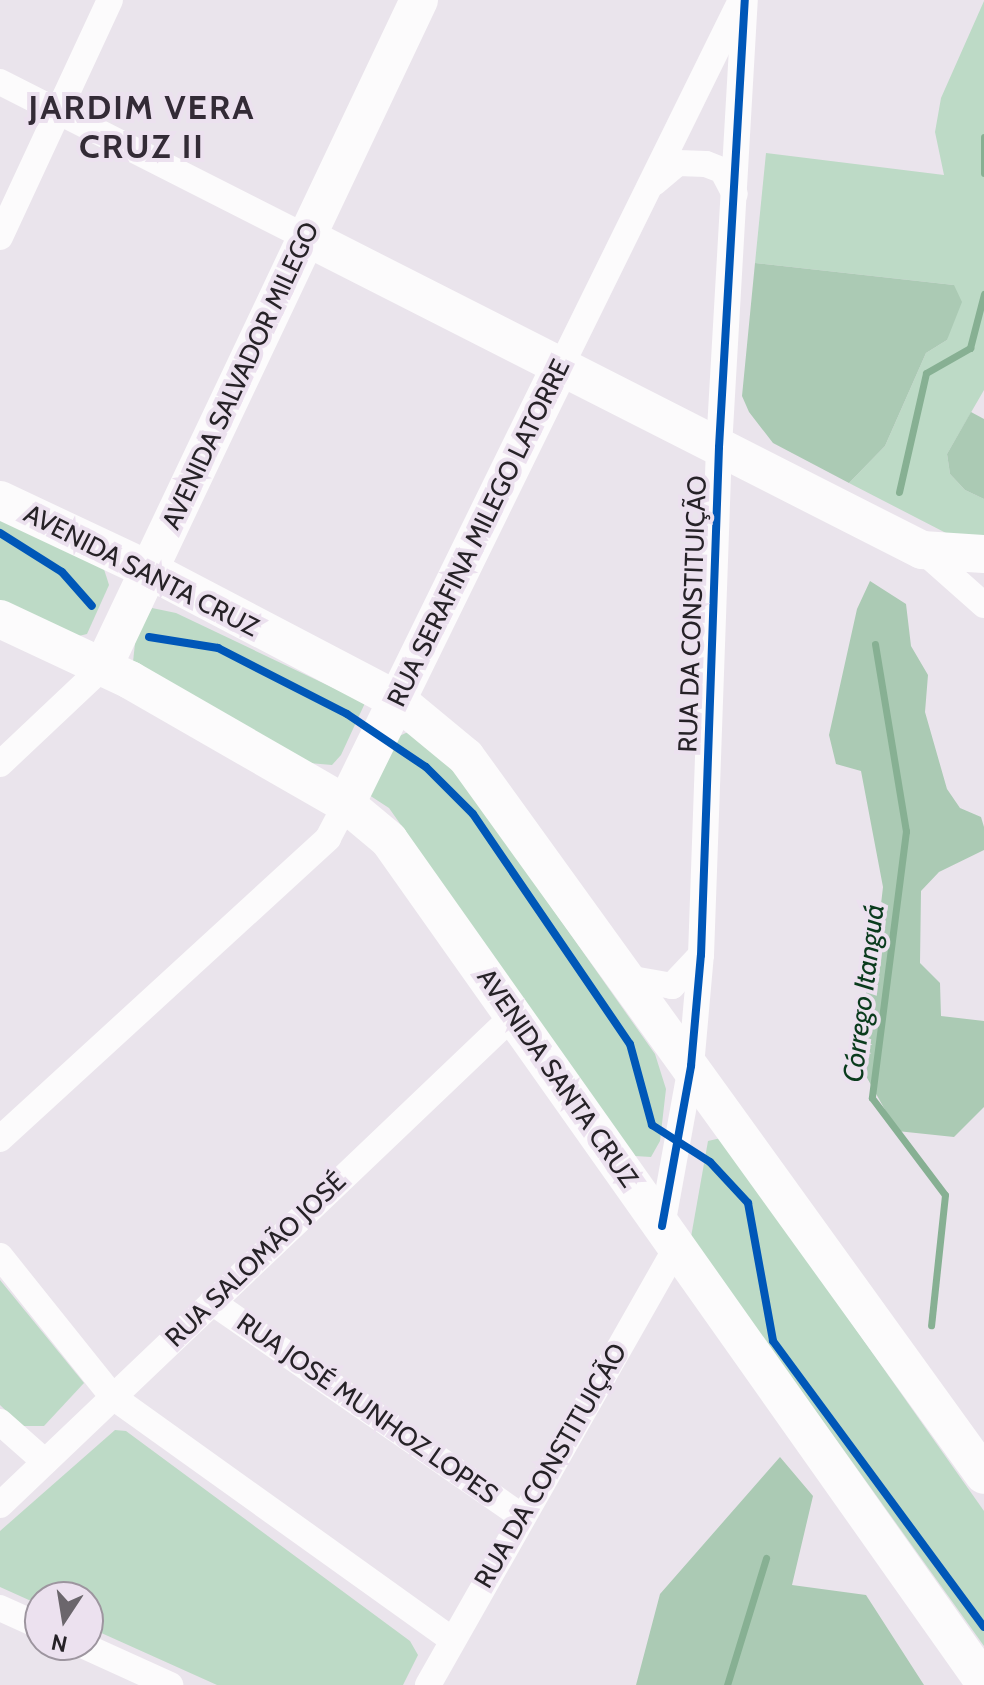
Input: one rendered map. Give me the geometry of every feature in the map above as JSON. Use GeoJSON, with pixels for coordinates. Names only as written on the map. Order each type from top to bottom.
{"type":"FeatureCollection","features":[{"type":"Feature","properties":{"kind":"main road","name":"AVENIDA SALVADOR MILEGO"},"geometry":{"type":"LineString","coordinates":[[103,667],[419,0]]}},
{"type":"Feature","properties":{"kind":"main road"},"geometry":{"type":"LineString","coordinates":[[306,237],[922,550],[984,554]]}},
{"type":"Feature","properties":{"kind":"main road","name":"RUA SERAFINA MILEGO LATORRE"},"geometry":{"type":"LineString","coordinates":[[346,804],[561,366]]}},
{"type":"Feature","properties":{"kind":"main road","name":"AVENIDA SANTA CRUZ"},"geometry":{"type":"LineString","coordinates":[[0,500],[149,570],[397,700],[466,757],[984,1475]]}},
{"type":"Feature","properties":{"kind":"main road","name":"AVENIDA SANTA CRUZ"},"geometry":{"type":"LineString","coordinates":[[0,619],[103,667],[346,804],[389,840],[984,1682]]}},
{"type":"Feature","properties":{"kind":"street"},"geometry":{"type":"LineString","coordinates":[[0,237],[110,0]]}},
{"type":"Feature","properties":{"kind":"street","name":"RUA SERAFINA MILEGO LATORRE"},"geometry":{"type":"LineString","coordinates":[[561,366],[743,0]]}},
{"type":"Feature","properties":{"kind":"street","name":"RUA DA CONSTITUIÇÃO"},"geometry":{"type":"LineString","coordinates":[[428,1685],[522,1517],[669,1237],[691,1066],[701,955],[719,447],[735,194],[743,0]]}},
{"type":"Feature","properties":{"kind":"street"},"geometry":{"type":"LineString","coordinates":[[0,82],[306,237]]}},
{"type":"Feature","properties":{"kind":"street"},"geometry":{"type":"LineString","coordinates":[[649,187],[678,163],[706,164],[722,170],[735,194]]}},
{"type":"Feature","properties":{"kind":"street"},"geometry":{"type":"LineString","coordinates":[[922,550],[984,569]]}},
{"type":"Feature","properties":{"kind":"street"},"geometry":{"type":"LineString","coordinates":[[922,550],[984,605]]}},
{"type":"Feature","properties":{"kind":"street","name":"AVENIDA SALVADOR MILEGO"},"geometry":{"type":"LineString","coordinates":[[0,764],[103,667]]}},
{"type":"Feature","properties":{"kind":"street","name":"RUA SERAFINA MILEGO LATORRE"},"geometry":{"type":"LineString","coordinates":[[0,1139],[328,838],[346,804]]}},
{"type":"Feature","properties":{"kind":"street"},"geometry":{"type":"LineString","coordinates":[[627,978],[672,986],[701,955]]}},
{"type":"Feature","properties":{"kind":"street","name":"RUA SALOMÃO JOSÉ"},"geometry":{"type":"LineString","coordinates":[[0,1505],[513,1016]]}},
{"type":"Feature","properties":{"kind":"street"},"geometry":{"type":"LineString","coordinates":[[0,1256],[113,1397],[452,1640]]}},
{"type":"Feature","properties":{"kind":"street","name":"RUA JOSÉ MUNHOZ LOPES"},"geometry":{"type":"LineString","coordinates":[[212,1302],[522,1517]]}},
{"type":"Feature","properties":{"kind":"street"},"geometry":{"type":"LineString","coordinates":[[0,1422],[45,1462]]}},
{"type":"Feature","properties":{"kind":"street"},"geometry":{"type":"LineString","coordinates":[[0,1608],[24,1619]]}},
{"type":"Feature","properties":{"kind":"street"},"geometry":{"type":"LineString","coordinates":[[104,1655],[170,1685]]}},
{"type":"Feature","properties":{"kind":"green space"},"geometry":{"type":"Polygon","coordinates":[[[984,1],[984,390],[947,454],[950,474],[965,490],[984,499],[984,539],[946,533],[849,483],[885,446],[926,353],[947,340],[954,285],[755,263],[766,153],[944,175],[935,132],[941,98],[984,1]]]}},
{"type":"Feature","properties":{"kind":"green space"},"geometry":{"type":"Polygon","coordinates":[[[755,263],[954,285],[962,302],[947,340],[926,353],[885,446],[849,483],[773,443],[749,412],[742,396],[755,263]]]}},
{"type":"Feature","properties":{"kind":"green space"},"geometry":{"type":"Polygon","coordinates":[[[971,412],[984,419],[984,499],[965,490],[950,474],[947,454],[971,412]]]}},
{"type":"Feature","properties":{"kind":"green space"},"geometry":{"type":"Polygon","coordinates":[[[0,517],[103,566],[109,585],[87,634],[62,640],[0,609],[0,517]]]}},
{"type":"Feature","properties":{"kind":"green space"},"geometry":{"type":"Polygon","coordinates":[[[870,581],[906,604],[911,646],[928,675],[925,712],[947,789],[960,808],[981,817],[984,827],[984,850],[939,872],[921,891],[920,963],[940,983],[941,1016],[984,1021],[984,1107],[954,1137],[897,1131],[853,1053],[876,947],[883,887],[861,771],[836,764],[829,735],[857,609],[870,581]]]}},
{"type":"Feature","properties":{"kind":"green space"},"geometry":{"type":"Polygon","coordinates":[[[152,608],[176,613],[365,703],[341,755],[332,765],[309,763],[133,662],[136,634],[152,608]]]}},
{"type":"Feature","properties":{"kind":"green space"},"geometry":{"type":"Polygon","coordinates":[[[410,731],[444,755],[655,1054],[666,1089],[660,1141],[651,1157],[635,1156],[622,1140],[389,808],[369,795],[391,740],[410,731]]]}},
{"type":"Feature","properties":{"kind":"green space"},"geometry":{"type":"Polygon","coordinates":[[[721,1138],[984,1511],[984,1646],[691,1237],[708,1141],[721,1138]]]}},
{"type":"Feature","properties":{"kind":"green space"},"geometry":{"type":"Polygon","coordinates":[[[0,1280],[84,1383],[44,1426],[22,1426],[0,1405],[0,1280]]]}},
{"type":"Feature","properties":{"kind":"green space"},"geometry":{"type":"Polygon","coordinates":[[[115,1430],[126,1431],[410,1641],[418,1655],[403,1685],[217,1685],[104,1634],[104,1581],[24,1581],[24,1598],[0,1587],[0,1531],[115,1430]]]}},
{"type":"Feature","properties":{"kind":"green space"},"geometry":{"type":"Polygon","coordinates":[[[780,1457],[813,1496],[792,1585],[866,1595],[924,1685],[636,1685],[660,1594],[780,1457]]]}},
{"type":"Feature","properties":{"kind":"waterway","name":"Córrego Itanguá"},"geometry":{"type":"LineString","coordinates":[[984,137],[984,173]]}},
{"type":"Feature","properties":{"kind":"waterway","name":"Córrego Itanguá"},"geometry":{"type":"LineString","coordinates":[[899,492],[926,373],[970,348],[984,294]]}},
{"type":"Feature","properties":{"kind":"waterway","name":"Córrego Itanguá"},"geometry":{"type":"LineString","coordinates":[[875,644],[906,831],[872,1098],[945,1195],[931,1325]]}},
{"type":"Feature","properties":{"kind":"waterway","name":"Córrego Itanguá"},"geometry":{"type":"LineString","coordinates":[[727,1685],[766,1558]]}},
{"type":"Feature","properties":{"kind":"cycle path"},"geometry":{"type":"LineString","coordinates":[[662,1226],[691,1066],[701,955],[719,447],[745,0]]}},
{"type":"Feature","properties":{"kind":"cycle path"},"geometry":{"type":"LineString","coordinates":[[0,533],[62,572],[92,606]]}},
{"type":"Feature","properties":{"kind":"cycle path"},"geometry":{"type":"LineString","coordinates":[[149,637],[218,648],[347,714],[426,767],[473,814],[630,1044],[652,1125],[710,1162],[748,1203],[773,1341],[984,1627]]}},
{"type":"Feature","properties":{"kind":"district","name":"JARDIM VERA CRUZ II"},"geometry":{"type":"Point","coordinates":[142,126]}}]}
